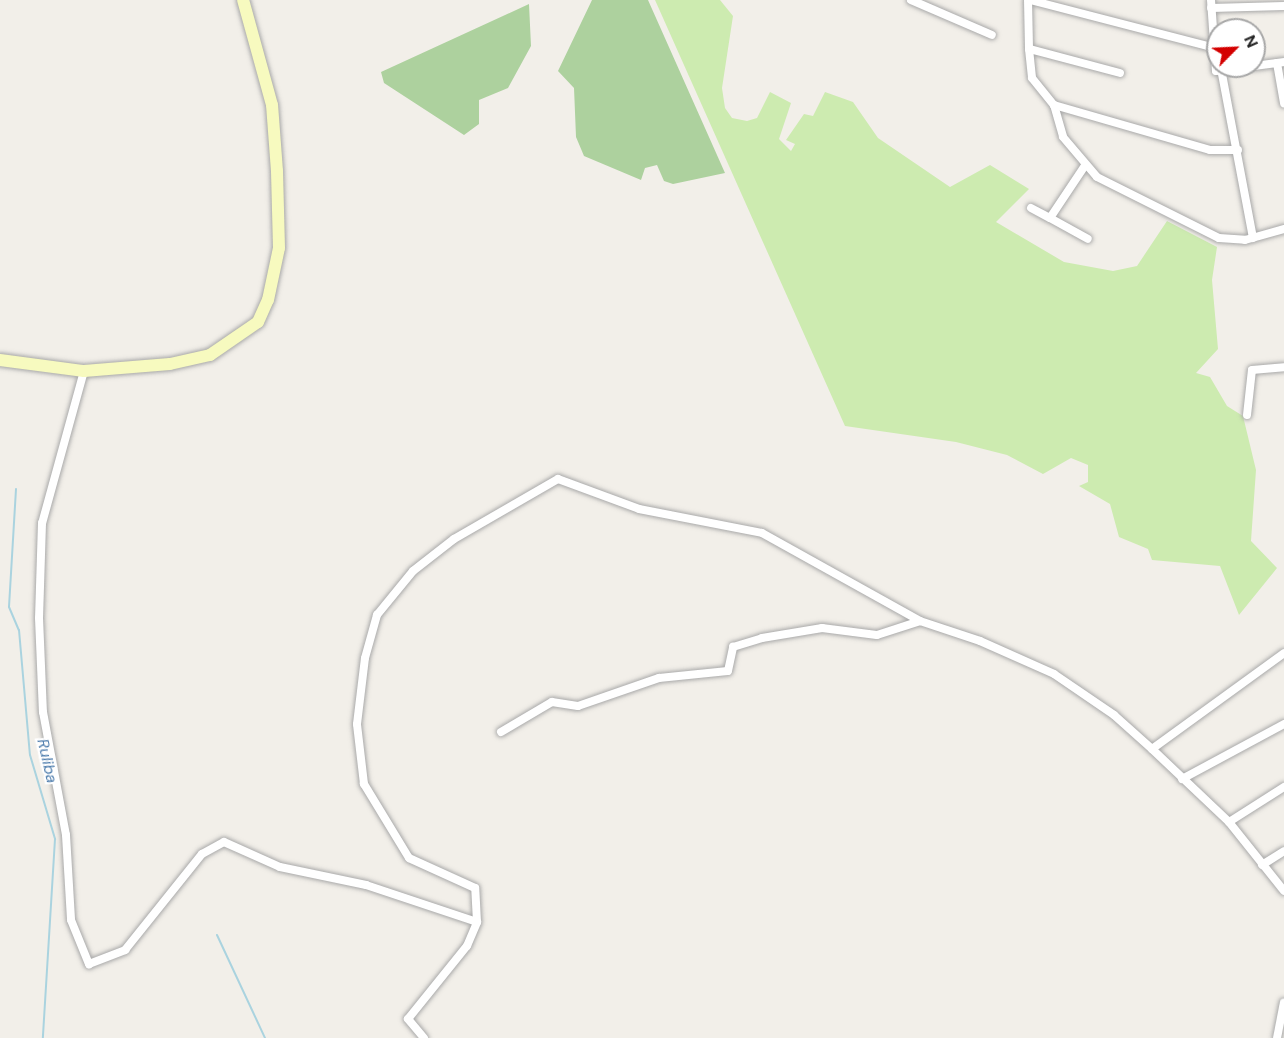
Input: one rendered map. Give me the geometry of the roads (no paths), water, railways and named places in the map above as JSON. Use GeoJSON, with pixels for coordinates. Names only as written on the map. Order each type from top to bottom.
{"type":"FeatureCollection","features":[{"type":"Feature","properties":{"kind":"main road"},"geometry":{"type":"LineString","coordinates":[[0,360],[84,371],[210,355],[251,330],[268,300],[279,248],[275,133],[262,54],[243,0]]}},
{"type":"Feature","properties":{"kind":"street"},"geometry":{"type":"LineString","coordinates":[[911,0],[992,34]]}},
{"type":"Feature","properties":{"kind":"street"},"geometry":{"type":"LineString","coordinates":[[1206,45],[1029,0],[1029,48],[1032,78],[1054,105],[1064,137],[1084,167],[1211,235],[1253,238],[1284,230]]}},
{"type":"Feature","properties":{"kind":"street"},"geometry":{"type":"LineString","coordinates":[[1211,4],[1284,6]]}},
{"type":"Feature","properties":{"kind":"street"},"geometry":{"type":"LineString","coordinates":[[1029,48],[1120,73]]}},
{"type":"Feature","properties":{"kind":"street"},"geometry":{"type":"LineString","coordinates":[[1280,62],[1284,103]]}},
{"type":"Feature","properties":{"kind":"street"},"geometry":{"type":"LineString","coordinates":[[1223,78],[1253,238]]}},
{"type":"Feature","properties":{"kind":"street"},"geometry":{"type":"LineString","coordinates":[[1054,105],[1210,150],[1238,150]]}},
{"type":"Feature","properties":{"kind":"street"},"geometry":{"type":"LineString","coordinates":[[1050,218],[1084,167]]}},
{"type":"Feature","properties":{"kind":"street"},"geometry":{"type":"LineString","coordinates":[[1031,208],[1088,238]]}},
{"type":"Feature","properties":{"kind":"street"},"geometry":{"type":"LineString","coordinates":[[1247,415],[1249,374],[1256,368],[1284,367]]}},
{"type":"Feature","properties":{"kind":"street"},"geometry":{"type":"LineString","coordinates":[[84,371],[42,523],[39,629],[43,712],[66,835],[71,920],[89,964],[126,950],[202,854],[224,842],[280,867],[366,885],[477,922]]}},
{"type":"Feature","properties":{"kind":"street"},"geometry":{"type":"LineString","coordinates":[[424,1038],[408,1019],[411,1011],[467,946],[477,922],[475,888],[414,863],[394,840],[364,784],[357,746],[372,627],[392,591],[440,549],[544,484],[569,480],[639,509],[762,533],[920,621],[980,641],[1054,674],[1114,715],[1152,748],[1229,822],[1284,891]]}},
{"type":"Feature","properties":{"kind":"street"},"geometry":{"type":"LineString","coordinates":[[501,732],[552,702],[578,706],[659,678],[728,671],[733,647],[762,639],[822,628],[877,635],[920,621]]}},
{"type":"Feature","properties":{"kind":"street"},"geometry":{"type":"LineString","coordinates":[[1152,748],[1283,656]]}},
{"type":"Feature","properties":{"kind":"street"},"geometry":{"type":"LineString","coordinates":[[1182,779],[1284,724]]}},
{"type":"Feature","properties":{"kind":"street"},"geometry":{"type":"LineString","coordinates":[[1229,822],[1284,787]]}},
{"type":"Feature","properties":{"kind":"street"},"geometry":{"type":"LineString","coordinates":[[1262,865],[1284,851]]}},
{"type":"Feature","properties":{"kind":"street"},"geometry":{"type":"LineString","coordinates":[[1277,1038],[1284,1003]]}},
{"type":"Feature","properties":{"kind":"waterway","name":"Ruliba"},"geometry":{"type":"LineString","coordinates":[[16,489],[9,607],[19,630],[30,755],[55,839],[43,1038]]}},
{"type":"Feature","properties":{"kind":"waterway"},"geometry":{"type":"LineString","coordinates":[[217,935],[265,1038]]}}]}
